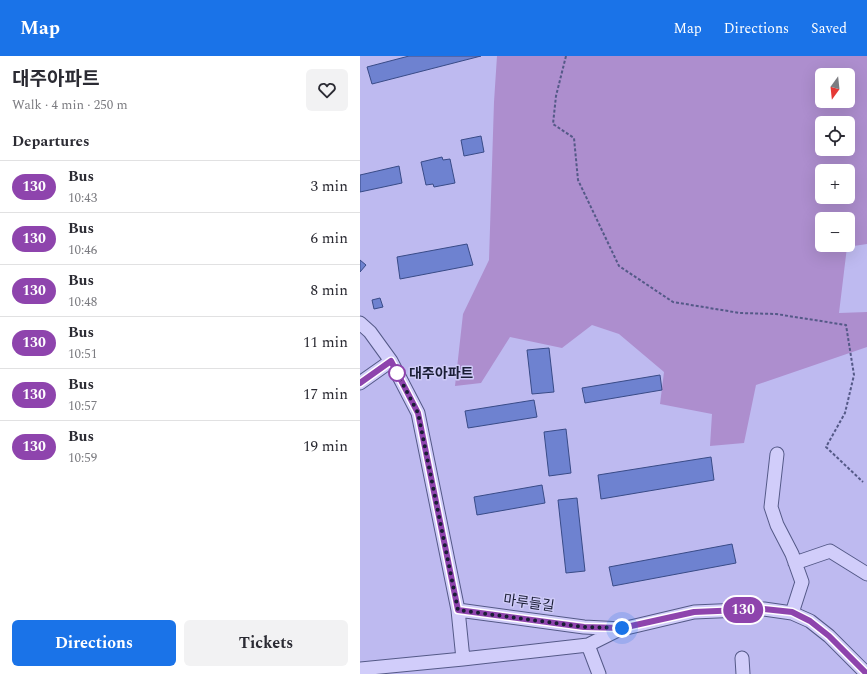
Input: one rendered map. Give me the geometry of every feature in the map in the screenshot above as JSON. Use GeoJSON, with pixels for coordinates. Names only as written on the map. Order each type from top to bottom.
{"type":"FeatureCollection","features":[{"type":"Feature","properties":{"kind":"street"},"geometry":{"type":"LineString","coordinates":[[360,323],[370,332],[391,361],[418,413],[458,610],[463,659]]}},
{"type":"Feature","properties":{"kind":"street"},"geometry":{"type":"LineString","coordinates":[[360,383],[391,361]]}},
{"type":"Feature","properties":{"kind":"street"},"geometry":{"type":"LineString","coordinates":[[777,454],[771,508],[802,582],[792,612]]}},
{"type":"Feature","properties":{"kind":"street"},"geometry":{"type":"LineString","coordinates":[[795,563],[830,551],[867,574]]}},
{"type":"Feature","properties":{"kind":"street","name":"마루들길"},"geometry":{"type":"LineString","coordinates":[[458,610],[584,627],[622,628],[694,612],[764,609],[792,612],[810,621],[829,636],[867,674]]}},
{"type":"Feature","properties":{"kind":"street"},"geometry":{"type":"LineString","coordinates":[[360,668],[463,659],[588,645],[622,628]]}},
{"type":"Feature","properties":{"kind":"street"},"geometry":{"type":"LineString","coordinates":[[588,645],[599,674]]}},
{"type":"Feature","properties":{"kind":"street"},"geometry":{"type":"LineString","coordinates":[[742,658],[743,674]]}},
{"type":"Feature","properties":{"kind":"path"},"geometry":{"type":"LineString","coordinates":[[566,56],[556,96],[552,124],[574,138],[578,180],[619,266],[673,302],[740,313],[776,314],[846,325],[854,375],[845,413],[826,447],[862,482]]}},
{"type":"Feature","properties":{"kind":"shaded area"},"geometry":{"type":"Polygon","coordinates":[[[497,56],[867,56],[867,244],[855,246],[855,212],[815,212],[815,252],[846,252],[839,313],[867,312],[867,347],[756,385],[744,443],[710,446],[712,414],[660,404],[664,372],[619,334],[592,325],[562,348],[510,337],[481,383],[455,386],[463,314],[489,260],[497,56]]]}},
{"type":"Feature","properties":{"kind":"building"},"geometry":{"type":"Polygon","coordinates":[[[409,56],[481,56],[372,84],[367,67],[409,56]]]}},
{"type":"Feature","properties":{"kind":"building"},"geometry":{"type":"Polygon","coordinates":[[[481,136],[484,152],[464,156],[461,140],[481,136]]]}},
{"type":"Feature","properties":{"kind":"building"},"geometry":{"type":"Polygon","coordinates":[[[442,157],[443,160],[450,159],[455,183],[434,187],[433,184],[426,185],[421,162],[442,157]]]}},
{"type":"Feature","properties":{"kind":"building"},"geometry":{"type":"Polygon","coordinates":[[[399,166],[402,183],[360,192],[360,175],[399,166]]]}},
{"type":"Feature","properties":{"kind":"building"},"geometry":{"type":"Polygon","coordinates":[[[467,244],[473,265],[400,279],[397,257],[467,244]]]}},
{"type":"Feature","properties":{"kind":"building"},"geometry":{"type":"Polygon","coordinates":[[[360,260],[366,265],[360,272],[360,260]]]}},
{"type":"Feature","properties":{"kind":"building"},"geometry":{"type":"Polygon","coordinates":[[[380,298],[383,307],[374,309],[372,300],[380,298]]]}},
{"type":"Feature","properties":{"kind":"building"},"geometry":{"type":"Polygon","coordinates":[[[549,348],[554,392],[532,394],[527,350],[549,348]]]}},
{"type":"Feature","properties":{"kind":"building"},"geometry":{"type":"Polygon","coordinates":[[[660,375],[662,390],[585,403],[582,388],[660,375]]]}},
{"type":"Feature","properties":{"kind":"building"},"geometry":{"type":"Polygon","coordinates":[[[534,400],[537,417],[468,428],[465,411],[534,400]]]}},
{"type":"Feature","properties":{"kind":"building"},"geometry":{"type":"Polygon","coordinates":[[[566,429],[571,473],[549,476],[544,432],[566,429]]]}},
{"type":"Feature","properties":{"kind":"building"},"geometry":{"type":"Polygon","coordinates":[[[711,457],[714,480],[601,499],[598,475],[711,457]]]}},
{"type":"Feature","properties":{"kind":"building"},"geometry":{"type":"Polygon","coordinates":[[[542,485],[545,503],[477,515],[474,497],[542,485]]]}},
{"type":"Feature","properties":{"kind":"building"},"geometry":{"type":"Polygon","coordinates":[[[577,498],[585,571],[566,573],[558,500],[577,498]]]}},
{"type":"Feature","properties":{"kind":"building"},"geometry":{"type":"Polygon","coordinates":[[[732,544],[736,563],[613,586],[609,567],[732,544]]]}},
{"type":"Feature","properties":{"kind":"bus line","name":"130"},"geometry":{"type":"LineString","coordinates":[[360,383],[391,361],[418,413],[458,610],[584,627],[622,628],[694,612],[764,609],[792,612],[810,621],[829,636],[867,674]]}},
{"type":"Feature","properties":{"kind":"place","name":"대주아파트"},"geometry":{"type":"Point","coordinates":[397,373]}},
{"type":"Feature","properties":{"kind":"route"},"geometry":{"type":"LineString","coordinates":[[397,373],[418,413],[458,610],[584,627],[622,628]]}}]}
